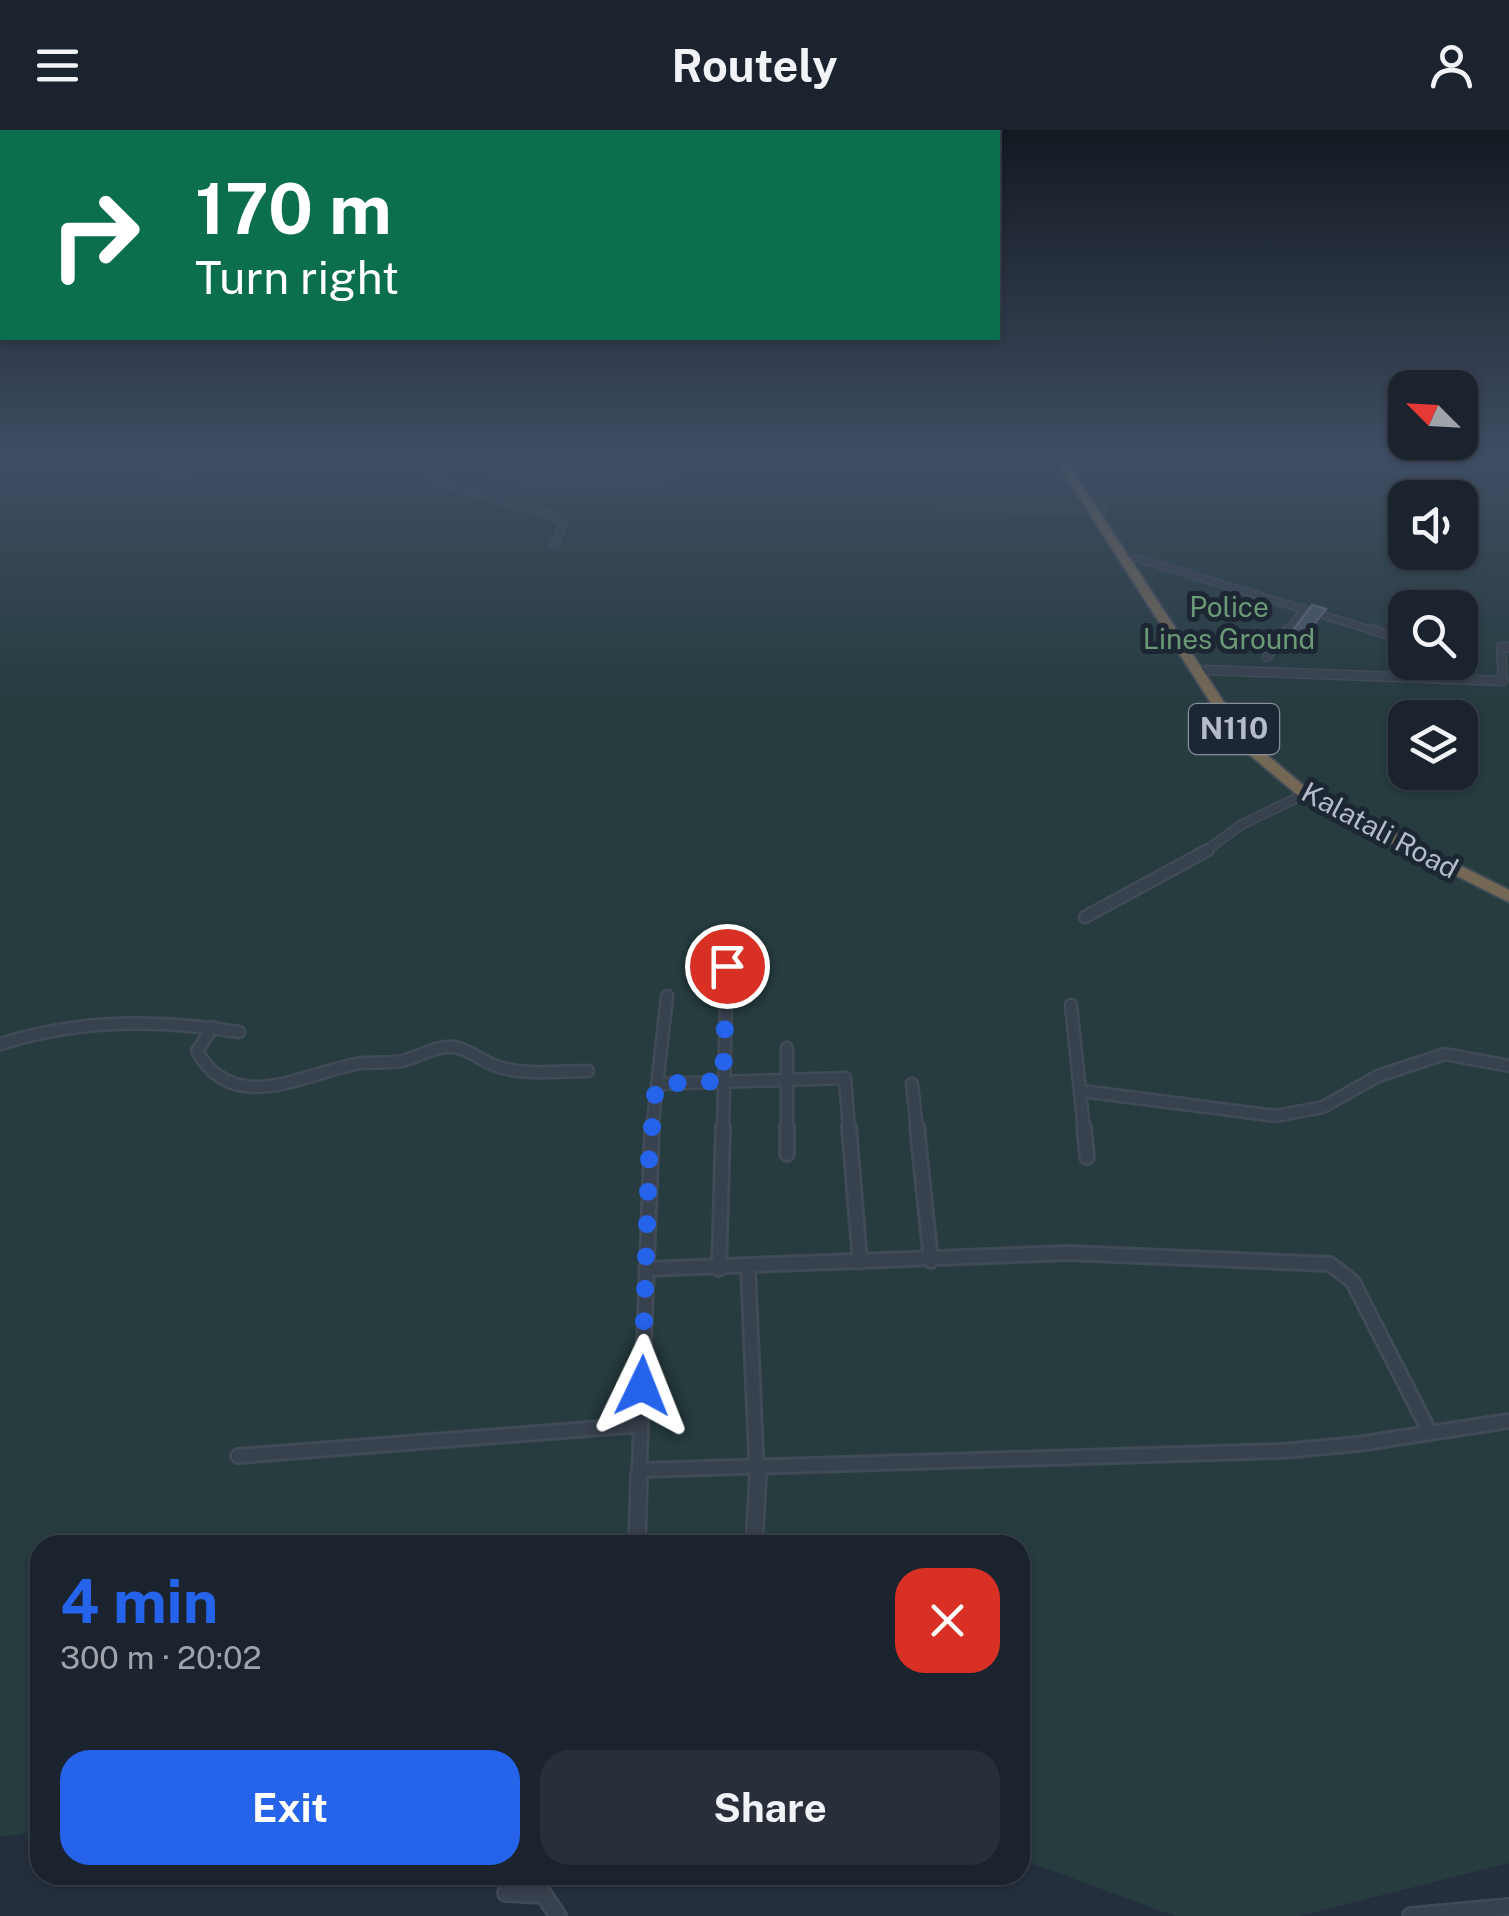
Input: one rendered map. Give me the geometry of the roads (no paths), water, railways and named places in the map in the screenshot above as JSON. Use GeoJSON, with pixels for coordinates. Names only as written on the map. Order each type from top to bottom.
{"type":"FeatureCollection","features":[{"type":"Feature","properties":{"kind":"highway","name":"Kalatali Road"},"geometry":{"type":"LineString","coordinates":[[1118,538],[1261,745],[1314,790],[1509,886]]}},
{"type":"Feature","properties":{"kind":"highway","name":"Kalatali Road"},"geometry":{"type":"LineString","coordinates":[[1137,565],[1243,742],[1305,794],[1509,897]]}},
{"type":"Feature","properties":{"kind":"street"},"geometry":{"type":"LineString","coordinates":[[554,544],[557,538]]}},
{"type":"Feature","properties":{"kind":"street"},"geometry":{"type":"LineString","coordinates":[[1137,565],[1305,608],[1388,635]]}},
{"type":"Feature","properties":{"kind":"street"},"geometry":{"type":"LineString","coordinates":[[1267,657],[1305,608]]}},
{"type":"Feature","properties":{"kind":"street"},"geometry":{"type":"LineString","coordinates":[[1206,670],[1502,682],[1499,652],[1501,647],[1509,647]]}},
{"type":"Feature","properties":{"kind":"street"},"geometry":{"type":"LineString","coordinates":[[1085,917],[1220,843],[1240,825],[1305,794]]}},
{"type":"Feature","properties":{"kind":"street"},"geometry":{"type":"LineString","coordinates":[[719,1269],[727,966]]}},
{"type":"Feature","properties":{"kind":"street"},"geometry":{"type":"LineString","coordinates":[[638,1535],[649,1160],[667,996]]}},
{"type":"Feature","properties":{"kind":"street"},"geometry":{"type":"LineString","coordinates":[[1071,1005],[1087,1157]]}},
{"type":"Feature","properties":{"kind":"street"},"geometry":{"type":"LineString","coordinates":[[0,1044],[45,1030],[104,1020],[172,1020],[240,1032]]}},
{"type":"Feature","properties":{"kind":"street"},"geometry":{"type":"LineString","coordinates":[[214,1028],[197,1051],[202,1066],[219,1082],[245,1088],[313,1078],[356,1064],[403,1061],[432,1049],[456,1047],[504,1068],[588,1071]]}},
{"type":"Feature","properties":{"kind":"street"},"geometry":{"type":"LineString","coordinates":[[787,1154],[788,1048]]}},
{"type":"Feature","properties":{"kind":"street"},"geometry":{"type":"LineString","coordinates":[[1082,1091],[1276,1116],[1323,1107],[1378,1076],[1445,1054],[1509,1066]]}},
{"type":"Feature","properties":{"kind":"street"},"geometry":{"type":"LineString","coordinates":[[656,1084],[844,1078],[860,1262]]}},
{"type":"Feature","properties":{"kind":"street"},"geometry":{"type":"LineString","coordinates":[[912,1084],[931,1261]]}},
{"type":"Feature","properties":{"kind":"street"},"geometry":{"type":"LineString","coordinates":[[646,1269],[1139,1253],[1330,1264],[1353,1282],[1430,1434]]}},
{"type":"Feature","properties":{"kind":"street"},"geometry":{"type":"LineString","coordinates":[[748,1267],[758,1468],[755,1535]]}},
{"type":"Feature","properties":{"kind":"street"},"geometry":{"type":"LineString","coordinates":[[641,1470],[1206,1451],[1268,1454],[1314,1451],[1509,1421]]}},
{"type":"Feature","properties":{"kind":"street"},"geometry":{"type":"LineString","coordinates":[[238,1456],[642,1425]]}},
{"type":"Feature","properties":{"kind":"street"},"geometry":{"type":"LineString","coordinates":[[506,1893],[544,1895],[555,1906],[558,1916]]}},
{"type":"Feature","properties":{"kind":"street"},"geometry":{"type":"LineString","coordinates":[[1410,1916],[1509,1907]]}},
{"type":"Feature","properties":{"kind":"park label","name":"Police Lines Ground"},"geometry":{"type":"Point","coordinates":[1229,623]}}]}
